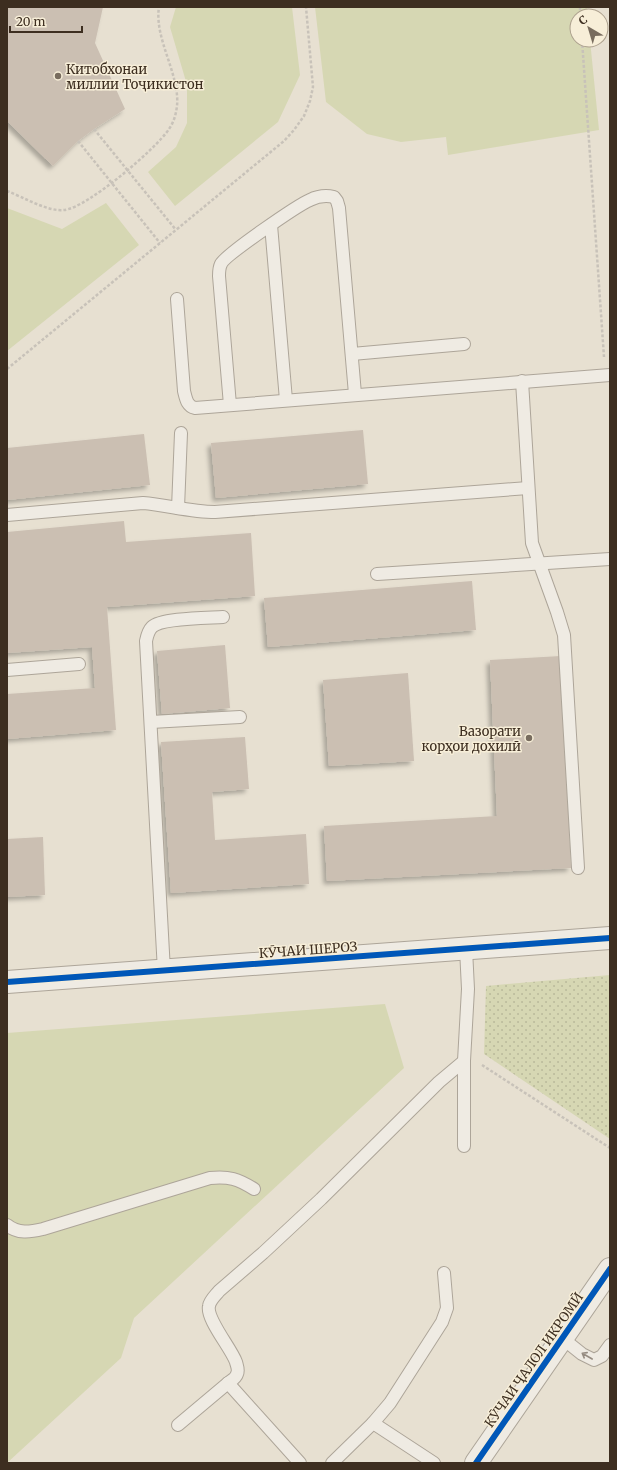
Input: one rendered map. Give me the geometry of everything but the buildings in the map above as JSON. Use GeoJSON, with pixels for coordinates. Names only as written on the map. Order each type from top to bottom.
{"type":"FeatureCollection","features":[{"type":"Feature","properties":{"kind":"street","name":"КӮЧАИ ШЕРОЗ"},"geometry":{"type":"LineString","coordinates":[[7,982],[610,938]]}},
{"type":"Feature","properties":{"kind":"street","name":"КӮЧАИ ҶАЛОЛ ИКРОМӢ"},"geometry":{"type":"LineString","coordinates":[[476,1463],[610,1269]]}},
{"type":"Feature","properties":{"kind":"lane"},"geometry":{"type":"LineString","coordinates":[[230,405],[219,270],[221,264],[271,225],[297,207],[319,196],[334,197],[340,208],[355,394]]}},
{"type":"Feature","properties":{"kind":"lane"},"geometry":{"type":"LineString","coordinates":[[271,225],[286,400]]}},
{"type":"Feature","properties":{"kind":"lane"},"geometry":{"type":"LineString","coordinates":[[177,299],[184,391],[188,404],[195,408],[355,394],[608,375]]}},
{"type":"Feature","properties":{"kind":"lane"},"geometry":{"type":"LineString","coordinates":[[352,354],[464,344]]}},
{"type":"Feature","properties":{"kind":"lane"},"geometry":{"type":"LineString","coordinates":[[522,382],[532,543],[564,635],[578,868]]}},
{"type":"Feature","properties":{"kind":"lane"},"geometry":{"type":"LineString","coordinates":[[178,508],[181,433]]}},
{"type":"Feature","properties":{"kind":"lane"},"geometry":{"type":"LineString","coordinates":[[7,516],[143,503],[160,504],[194,511],[215,512],[528,488]]}},
{"type":"Feature","properties":{"kind":"lane"},"geometry":{"type":"LineString","coordinates":[[377,574],[610,559]]}},
{"type":"Feature","properties":{"kind":"lane"},"geometry":{"type":"LineString","coordinates":[[164,971],[146,641],[148,633],[152,627],[157,624],[167,621],[223,617]]}},
{"type":"Feature","properties":{"kind":"lane"},"geometry":{"type":"LineString","coordinates":[[7,670],[80,664]]}},
{"type":"Feature","properties":{"kind":"lane"},"geometry":{"type":"LineString","coordinates":[[150,722],[240,716]]}},
{"type":"Feature","properties":{"kind":"lane"},"geometry":{"type":"LineString","coordinates":[[464,1146],[464,1061],[468,989],[466,949]]}},
{"type":"Feature","properties":{"kind":"lane"},"geometry":{"type":"LineString","coordinates":[[178,1425],[237,1374],[238,1370],[234,1357],[210,1319],[208,1311],[212,1299],[296,1222],[439,1082],[464,1061]]}},
{"type":"Feature","properties":{"kind":"lane"},"geometry":{"type":"LineString","coordinates":[[7,1225],[18,1231],[29,1232],[43,1229],[210,1178],[233,1178],[254,1189]]}},
{"type":"Feature","properties":{"kind":"lane"},"geometry":{"type":"LineString","coordinates":[[332,1463],[373,1423],[390,1403],[442,1322],[447,1308],[444,1273]]}},
{"type":"Feature","properties":{"kind":"lane"},"geometry":{"type":"LineString","coordinates":[[562,1338],[582,1354],[594,1360],[602,1356],[610,1345]]}},
{"type":"Feature","properties":{"kind":"lane"},"geometry":{"type":"LineString","coordinates":[[228,1383],[300,1463]]}},
{"type":"Feature","properties":{"kind":"lane"},"geometry":{"type":"LineString","coordinates":[[373,1423],[434,1463]]}},
{"type":"Feature","properties":{"kind":"path"},"geometry":{"type":"LineString","coordinates":[[7,191],[46,207],[58,210],[67,210],[86,201],[128,170],[163,137],[170,128],[175,117],[177,104],[176,92],[158,22],[159,7]]}},
{"type":"Feature","properties":{"kind":"path"},"geometry":{"type":"LineString","coordinates":[[7,369],[284,141],[294,130],[304,116],[310,101],[313,87],[306,7]]}},
{"type":"Feature","properties":{"kind":"path"},"geometry":{"type":"LineString","coordinates":[[583,48],[608,375]]}},
{"type":"Feature","properties":{"kind":"path"},"geometry":{"type":"LineString","coordinates":[[94,129],[176,230]]}},
{"type":"Feature","properties":{"kind":"path"},"geometry":{"type":"LineString","coordinates":[[78,141],[160,243]]}},
{"type":"Feature","properties":{"kind":"path"},"geometry":{"type":"LineString","coordinates":[[464,1061],[475,1062],[483,1066],[610,1148]]}},
{"type":"Feature","properties":{"kind":"green space"},"geometry":{"type":"Polygon","coordinates":[[[176,7],[292,7],[300,75],[278,122],[175,206],[148,172],[176,147],[187,123],[187,85],[170,27],[176,7]]]}},
{"type":"Feature","properties":{"kind":"green space"},"geometry":{"type":"Polygon","coordinates":[[[315,7],[587,7],[569,8],[569,48],[591,48],[599,130],[448,155],[446,137],[401,142],[367,134],[326,102],[315,7]]]}},
{"type":"Feature","properties":{"kind":"green space"},"geometry":{"type":"Polygon","coordinates":[[[106,203],[139,245],[7,351],[7,208],[62,229],[106,203]]]}},
{"type":"Feature","properties":{"kind":"green space"},"geometry":{"type":"Polygon","coordinates":[[[610,975],[610,1139],[484,1054],[486,986],[610,975]]]}},
{"type":"Feature","properties":{"kind":"green space"},"geometry":{"type":"Polygon","coordinates":[[[385,1004],[404,1068],[134,1318],[121,1358],[7,1463],[7,1033],[385,1004]]]}},
{"type":"Feature","properties":{"kind":"cycle path"},"geometry":{"type":"LineString","coordinates":[[7,982],[610,938]]}},
{"type":"Feature","properties":{"kind":"cycle path"},"geometry":{"type":"LineString","coordinates":[[476,1463],[610,1269]]}},
{"type":"Feature","properties":{"kind":"place","name":"Китобхонаи миллии Тоҷикистон"},"geometry":{"type":"Point","coordinates":[58,76]}},
{"type":"Feature","properties":{"kind":"place","name":"Вазорати корҳои дохилӣ"},"geometry":{"type":"Point","coordinates":[529,738]}}]}
